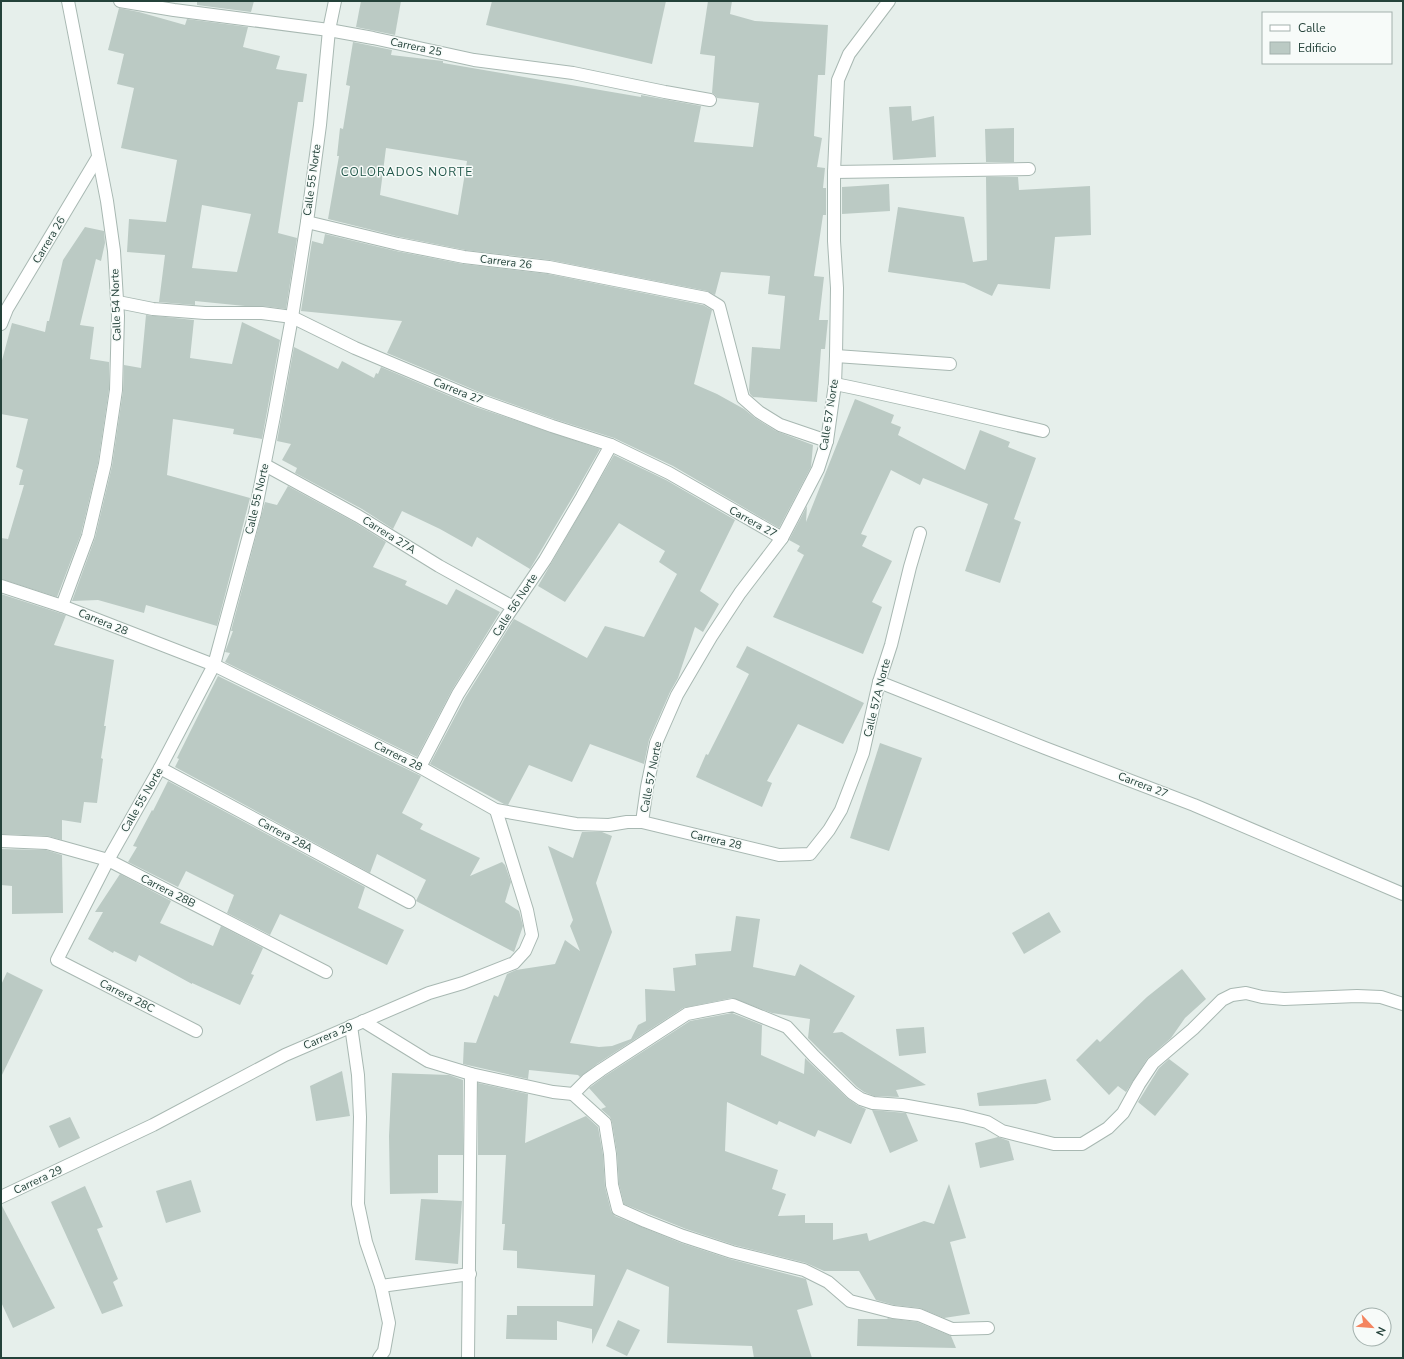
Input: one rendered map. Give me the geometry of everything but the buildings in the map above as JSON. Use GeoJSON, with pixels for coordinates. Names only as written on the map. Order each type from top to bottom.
{"type":"FeatureCollection","features":[{"type":"Feature","properties":{"kind":"street","name":"Calle 54 Norte"},"geometry":{"type":"LineString","coordinates":[[62,606],[88,536],[105,464],[116,390],[118,302],[114,251],[107,201],[68,1]]}},
{"type":"Feature","properties":{"kind":"street","name":"Carrera 25"},"geometry":{"type":"LineString","coordinates":[[120,1],[174,10],[329,30],[474,60],[573,73],[710,100]]}},
{"type":"Feature","properties":{"kind":"street","name":"Calle 55 Norte"},"geometry":{"type":"LineString","coordinates":[[58,960],[108,860],[160,768],[214,665],[255,514],[292,317],[307,222],[320,125],[329,30],[335,1]]}},
{"type":"Feature","properties":{"kind":"street","name":"Calle 57 Norte"},"geometry":{"type":"LineString","coordinates":[[642,822],[656,743],[677,695],[711,637],[740,592],[782,538],[818,469],[827,440],[835,384],[836,356],[837,288],[834,241],[834,172],[838,80],[849,54],[889,1]]}},
{"type":"Feature","properties":{"kind":"street","name":"Carrera 26"},"geometry":{"type":"LineString","coordinates":[[1,324],[7,309],[98,157]]}},
{"type":"Feature","properties":{"kind":"street"},"geometry":{"type":"LineString","coordinates":[[834,172],[1029,169]]}},
{"type":"Feature","properties":{"kind":"street","name":"Carrera 26"},"geometry":{"type":"LineString","coordinates":[[307,222],[398,244],[464,257],[549,267],[706,298],[719,306],[743,398],[759,412],[780,424],[827,440]]}},
{"type":"Feature","properties":{"kind":"street","name":"Carrera 27"},"geometry":{"type":"LineString","coordinates":[[118,302],[153,309],[205,313],[262,313],[292,317],[355,348],[476,399],[611,445],[669,473],[782,538]]}},
{"type":"Feature","properties":{"kind":"street"},"geometry":{"type":"LineString","coordinates":[[836,356],[950,364]]}},
{"type":"Feature","properties":{"kind":"street"},"geometry":{"type":"LineString","coordinates":[[835,384],[905,398],[949,410],[1043,431]]}},
{"type":"Feature","properties":{"kind":"street","name":"Calle 56 Norte"},"geometry":{"type":"LineString","coordinates":[[420,767],[458,694],[563,530],[611,445]]}},
{"type":"Feature","properties":{"kind":"street","name":"Carrera 27A"},"geometry":{"type":"LineString","coordinates":[[265,465],[358,516],[439,566],[513,607]]}},
{"type":"Feature","properties":{"kind":"street","name":"Calle 57A Norte"},"geometry":{"type":"LineString","coordinates":[[810,854],[829,830],[840,810],[863,753],[880,682],[920,533]]}},
{"type":"Feature","properties":{"kind":"street","name":"Carrera 28"},"geometry":{"type":"LineString","coordinates":[[1,586],[62,606],[214,665],[420,767],[496,810],[576,824],[609,825],[627,822],[642,822],[779,855],[810,854]]}},
{"type":"Feature","properties":{"kind":"street","name":"Carrera 27"},"geometry":{"type":"LineString","coordinates":[[880,682],[1045,748],[1194,805],[1403,894]]}},
{"type":"Feature","properties":{"kind":"street","name":"Carrera 28A"},"geometry":{"type":"LineString","coordinates":[[160,768],[409,902]]}},
{"type":"Feature","properties":{"kind":"street","name":"Carrera 29"},"geometry":{"type":"LineString","coordinates":[[1,1197],[153,1125],[284,1055],[429,993],[463,983],[514,963],[525,951],[532,935],[525,904],[496,810]]}},
{"type":"Feature","properties":{"kind":"street","name":"Carrera 28B"},"geometry":{"type":"LineString","coordinates":[[1,841],[46,843],[108,860],[326,972]]}},
{"type":"Feature","properties":{"kind":"street","name":"Carrera 28C"},"geometry":{"type":"LineString","coordinates":[[58,960],[196,1031]]}},
{"type":"Feature","properties":{"kind":"street"},"geometry":{"type":"LineString","coordinates":[[573,1094],[587,1080],[601,1070],[687,1014],[733,1005],[788,1027],[814,1056],[852,1093],[873,1104],[902,1105],[963,1116],[987,1122],[1002,1131],[1054,1144],[1082,1144],[1108,1128],[1123,1113],[1139,1084],[1153,1063],[1193,1029],[1222,1000],[1232,995],[1246,993],[1262,997],[1284,999],[1357,996],[1381,997],[1403,1004]]}},
{"type":"Feature","properties":{"kind":"street"},"geometry":{"type":"LineString","coordinates":[[363,1021],[428,1062],[471,1074],[553,1092],[573,1094],[605,1123],[610,1154],[612,1184],[618,1208],[677,1234],[732,1252],[804,1270],[828,1282],[850,1301],[893,1312],[919,1315],[952,1329],[988,1328]]}},
{"type":"Feature","properties":{"kind":"street"},"geometry":{"type":"LineString","coordinates":[[351,1026],[358,1075],[360,1117],[358,1204],[366,1242],[380,1286],[389,1323],[384,1351],[379,1358]]}},
{"type":"Feature","properties":{"kind":"street"},"geometry":{"type":"LineString","coordinates":[[468,1358],[471,1074]]}},
{"type":"Feature","properties":{"kind":"street"},"geometry":{"type":"LineString","coordinates":[[380,1286],[470,1274]]}},
{"type":"Feature","properties":{"kind":"district","name":"COLORADOS NORTE"},"geometry":{"type":"Point","coordinates":[407,172]}}]}
